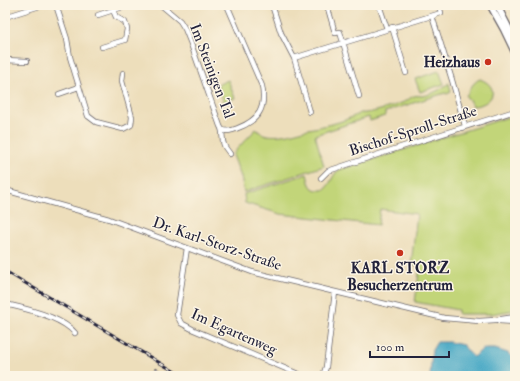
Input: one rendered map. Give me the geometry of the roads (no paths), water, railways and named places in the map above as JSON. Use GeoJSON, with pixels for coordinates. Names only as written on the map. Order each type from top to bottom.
{"type":"FeatureCollection","features":[{"type":"Feature","properties":{"kind":"street"},"geometry":{"type":"LineString","coordinates":[[5,18],[43,5]]}},
{"type":"Feature","properties":{"kind":"street"},"geometry":{"type":"LineString","coordinates":[[56,5],[88,116],[96,122],[123,129],[131,125],[132,117],[122,81],[123,73]]}},
{"type":"Feature","properties":{"kind":"street"},"geometry":{"type":"LineString","coordinates":[[98,15],[128,5]]}},
{"type":"Feature","properties":{"kind":"street","name":"Im Steinigen Tal"},"geometry":{"type":"LineString","coordinates":[[161,5],[180,21],[185,29],[223,130],[222,138],[224,145],[230,154]]}},
{"type":"Feature","properties":{"kind":"street","name":"Im Steinigen Tal"},"geometry":{"type":"LineString","coordinates":[[223,130],[229,131],[246,125],[255,118],[260,111],[264,96],[262,86],[227,5]]}},
{"type":"Feature","properties":{"kind":"street"},"geometry":{"type":"LineString","coordinates":[[272,5],[281,33],[294,58],[310,112]]}},
{"type":"Feature","properties":{"kind":"street"},"geometry":{"type":"LineString","coordinates":[[326,5],[335,33],[340,32],[359,96]]}},
{"type":"Feature","properties":{"kind":"street"},"geometry":{"type":"LineString","coordinates":[[379,5],[390,28],[406,73]]}},
{"type":"Feature","properties":{"kind":"street"},"geometry":{"type":"LineString","coordinates":[[294,58],[441,13],[439,5]]}},
{"type":"Feature","properties":{"kind":"street"},"geometry":{"type":"LineString","coordinates":[[490,5],[515,53]]}},
{"type":"Feature","properties":{"kind":"street"},"geometry":{"type":"LineString","coordinates":[[497,5],[515,40]]}},
{"type":"Feature","properties":{"kind":"street"},"geometry":{"type":"LineString","coordinates":[[102,47],[125,40],[127,29],[125,22],[116,17],[113,10]]}},
{"type":"Feature","properties":{"kind":"street"},"geometry":{"type":"LineString","coordinates":[[432,16],[465,126]]}},
{"type":"Feature","properties":{"kind":"street"},"geometry":{"type":"LineString","coordinates":[[5,60],[27,61]]}},
{"type":"Feature","properties":{"kind":"street"},"geometry":{"type":"LineString","coordinates":[[59,94],[79,87]]}},
{"type":"Feature","properties":{"kind":"street","name":"Bischof-Sproll-Straße"},"geometry":{"type":"LineString","coordinates":[[321,178],[328,171],[515,111]]}},
{"type":"Feature","properties":{"kind":"street","name":"Dr. Karl-Storz-Straße"},"geometry":{"type":"LineString","coordinates":[[5,190],[109,219],[252,272],[444,318],[479,321],[515,317]]}},
{"type":"Feature","properties":{"kind":"street","name":"Im Egartenweg"},"geometry":{"type":"LineString","coordinates":[[187,248],[177,315],[181,323],[194,330],[303,376]]}},
{"type":"Feature","properties":{"kind":"street"},"geometry":{"type":"LineString","coordinates":[[321,376],[326,367],[335,292]]}},
{"type":"Feature","properties":{"kind":"street"},"geometry":{"type":"LineString","coordinates":[[5,304],[31,310],[70,327],[75,333]]}},
{"type":"Feature","properties":{"kind":"street","name":"Dr. Karl-Storz-Straße"},"geometry":{"type":"LineString","coordinates":[[495,320],[515,322]]}},
{"type":"Feature","properties":{"kind":"street"},"geometry":{"type":"LineString","coordinates":[[156,371],[164,376]]}},
{"type":"Feature","properties":{"kind":"water"},"geometry":{"type":"Polygon","coordinates":[[[437,342],[449,342],[463,345],[473,357],[483,349],[495,349],[508,353],[515,360],[515,376],[430,376],[432,350],[437,342]]]}},
{"type":"Feature","properties":{"kind":"railway"},"geometry":{"type":"LineString","coordinates":[[5,271],[182,376]]}},
{"type":"Feature","properties":{"kind":"place","name":"Heizhaus"},"geometry":{"type":"Point","coordinates":[488,62]}},
{"type":"Feature","properties":{"kind":"place","name":"KARL STORZ Besucherzentrum"},"geometry":{"type":"Point","coordinates":[400,253]}}]}
